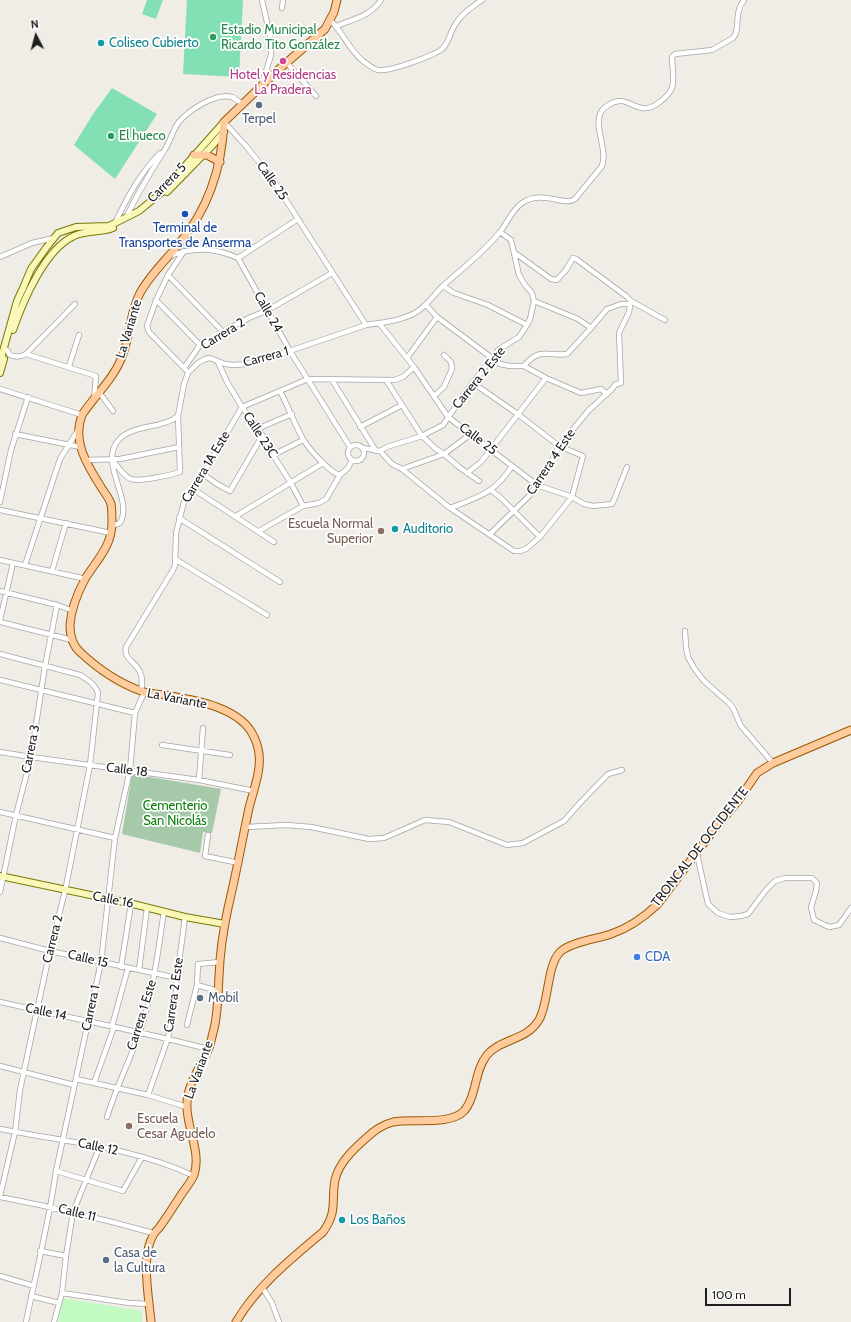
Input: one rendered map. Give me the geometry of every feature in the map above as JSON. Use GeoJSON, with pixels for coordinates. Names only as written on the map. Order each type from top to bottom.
{"type":"FeatureCollection","features":[{"type":"Feature","properties":{"kind":"main road","name":"Carrera 5"},"geometry":{"type":"LineString","coordinates":[[224,122],[325,29],[334,12],[336,0]]}},
{"type":"Feature","properties":{"kind":"main road","name":"La Variante"},"geometry":{"type":"LineString","coordinates":[[151,1322],[146,1263],[149,1244],[153,1233],[168,1216],[194,1176],[196,1157],[187,1117],[188,1094],[208,1049],[214,1027],[225,924],[249,807],[258,778],[260,761],[254,735],[245,722],[220,708],[180,698],[142,692],[124,684],[100,669],[79,651],[72,640],[70,633],[71,610],[86,579],[102,556],[112,529],[111,503],[85,460],[80,447],[78,428],[82,415],[112,376],[123,355],[133,312],[140,294],[155,270],[186,236],[201,213],[212,188],[220,162],[224,122]]}},
{"type":"Feature","properties":{"kind":"main road"},"geometry":{"type":"LineString","coordinates":[[194,155],[203,155],[220,162]]}},
{"type":"Feature","properties":{"kind":"main road","name":"TRONCAL DE OCCIDENTE"},"geometry":{"type":"LineString","coordinates":[[262,1287],[323,1232],[328,1225],[334,1206],[335,1181],[337,1175],[345,1161],[354,1150],[373,1133],[387,1124],[404,1121],[440,1120],[462,1113],[468,1104],[480,1068],[486,1056],[497,1047],[526,1033],[536,1023],[543,1010],[552,966],[559,953],[569,946],[612,934],[637,922],[657,905],[758,773],[773,763],[851,730]]}},
{"type":"Feature","properties":{"kind":"main road"},"geometry":{"type":"LineString","coordinates":[[236,1322],[242,1311],[262,1287]]}},
{"type":"Feature","properties":{"kind":"street"},"geometry":{"type":"LineString","coordinates":[[261,87],[271,55],[272,40],[262,0]]}},
{"type":"Feature","properties":{"kind":"street"},"geometry":{"type":"LineString","coordinates":[[282,8],[283,0]]}},
{"type":"Feature","properties":{"kind":"street"},"geometry":{"type":"LineString","coordinates":[[337,26],[366,14],[376,7],[381,0]]}},
{"type":"Feature","properties":{"kind":"street"},"geometry":{"type":"LineString","coordinates":[[330,20],[337,26],[356,55],[363,61],[378,70],[390,69],[433,54],[443,47],[457,21],[464,13],[482,0]]}},
{"type":"Feature","properties":{"kind":"street"},"geometry":{"type":"LineString","coordinates":[[607,394],[601,389],[581,393],[546,378],[524,366],[500,364],[438,317],[426,305],[443,286],[477,256],[500,232],[520,204],[529,199],[542,197],[570,201],[575,199],[604,163],[604,148],[599,122],[601,112],[606,107],[618,100],[640,108],[652,108],[658,104],[668,95],[673,87],[672,57],[675,54],[712,50],[733,38],[736,35],[737,16],[740,6],[744,0]]}},
{"type":"Feature","properties":{"kind":"street"},"geometry":{"type":"LineString","coordinates":[[287,63],[316,96]]}},
{"type":"Feature","properties":{"kind":"street"},"geometry":{"type":"LineString","coordinates":[[126,218],[143,183],[168,144],[172,132],[185,116],[203,104],[222,97],[231,97],[242,104]]}},
{"type":"Feature","properties":{"kind":"street","name":"Carrera 5"},"geometry":{"type":"LineString","coordinates":[[0,362],[17,301],[31,269],[58,233],[76,227],[109,226],[144,207],[162,192],[224,122]]}},
{"type":"Feature","properties":{"kind":"street","name":"Calle 25"},"geometry":{"type":"LineString","coordinates":[[224,122],[246,146],[273,180],[366,325]]}},
{"type":"Feature","properties":{"kind":"street","name":"Carrera 5"},"geometry":{"type":"LineString","coordinates":[[0,373],[20,309],[40,271],[56,248],[64,241],[81,233],[102,232],[112,229],[155,204],[224,132]]}},
{"type":"Feature","properties":{"kind":"street"},"geometry":{"type":"LineString","coordinates":[[115,223],[137,181],[151,162],[168,144]]}},
{"type":"Feature","properties":{"kind":"street"},"geometry":{"type":"LineString","coordinates":[[168,256],[184,251],[211,249],[238,258],[298,219]]}},
{"type":"Feature","properties":{"kind":"street"},"geometry":{"type":"LineString","coordinates":[[500,232],[511,240],[519,275],[532,293],[534,301],[578,319],[591,328]]}},
{"type":"Feature","properties":{"kind":"street"},"geometry":{"type":"LineString","coordinates":[[0,257],[32,243],[54,238]]}},
{"type":"Feature","properties":{"kind":"street"},"geometry":{"type":"LineString","coordinates":[[112,460],[129,479],[150,478],[180,472],[178,416],[184,384],[188,373],[149,332],[147,326],[156,300],[168,275],[184,251]]}},
{"type":"Feature","properties":{"kind":"street"},"geometry":{"type":"LineString","coordinates":[[515,253],[552,279],[557,280],[566,270],[573,258],[576,259],[631,302],[665,320]]}},
{"type":"Feature","properties":{"kind":"street","name":"Calle 24"},"geometry":{"type":"LineString","coordinates":[[238,258],[290,351],[350,447]]}},
{"type":"Feature","properties":{"kind":"street","name":"Carrera 2"},"geometry":{"type":"LineString","coordinates":[[184,368],[200,345],[215,341],[224,333],[244,321],[268,310],[332,273]]}},
{"type":"Feature","properties":{"kind":"street"},"geometry":{"type":"LineString","coordinates":[[168,275],[224,333]]}},
{"type":"Feature","properties":{"kind":"street"},"geometry":{"type":"LineString","coordinates":[[443,286],[454,293],[488,305],[528,325]]}},
{"type":"Feature","properties":{"kind":"street"},"geometry":{"type":"LineString","coordinates":[[156,300],[200,345]]}},
{"type":"Feature","properties":{"kind":"street","name":"Carrera 2 Este"},"geometry":{"type":"LineString","coordinates":[[378,451],[422,436],[443,424],[486,366],[493,360],[498,350],[519,337],[528,325],[534,301]]}},
{"type":"Feature","properties":{"kind":"street"},"geometry":{"type":"LineString","coordinates":[[524,366],[528,360],[542,353],[567,354],[607,309],[631,302]]}},
{"type":"Feature","properties":{"kind":"street","name":"Carrera 4 Este"},"geometry":{"type":"LineString","coordinates":[[490,534],[529,496],[548,468],[559,446],[589,410],[616,384],[620,383],[619,333],[629,312],[631,302]]}},
{"type":"Feature","properties":{"kind":"street"},"geometry":{"type":"LineString","coordinates":[[7,350],[10,355],[21,356],[26,354],[75,304]]}},
{"type":"Feature","properties":{"kind":"street","name":"Carrera 1"},"geometry":{"type":"LineString","coordinates":[[188,373],[205,358],[234,365],[247,364],[366,325],[413,314],[426,305]]}},
{"type":"Feature","properties":{"kind":"street"},"geometry":{"type":"LineString","coordinates":[[406,358],[438,317]]}},
{"type":"Feature","properties":{"kind":"street","name":"Calle 25"},"geometry":{"type":"LineString","coordinates":[[379,323],[414,367],[448,417],[537,485],[593,506],[612,504],[627,467]]}},
{"type":"Feature","properties":{"kind":"street"},"geometry":{"type":"LineString","coordinates":[[70,366],[79,335]]}},
{"type":"Feature","properties":{"kind":"street"},"geometry":{"type":"LineString","coordinates":[[26,354],[70,366],[96,376],[94,399]]}},
{"type":"Feature","properties":{"kind":"street"},"geometry":{"type":"LineString","coordinates":[[434,396],[444,387],[452,368],[451,362],[444,355]]}},
{"type":"Feature","properties":{"kind":"street","name":"Calle 23C"},"geometry":{"type":"LineString","coordinates":[[218,362],[227,382],[242,407],[268,443],[273,455],[291,483],[303,506]]}},
{"type":"Feature","properties":{"kind":"street"},"geometry":{"type":"LineString","coordinates":[[242,407],[308,379],[394,380],[403,376],[414,367]]}},
{"type":"Feature","properties":{"kind":"street"},"geometry":{"type":"LineString","coordinates":[[468,473],[481,462],[490,448],[519,415],[546,378]]}},
{"type":"Feature","properties":{"kind":"street"},"geometry":{"type":"LineString","coordinates":[[332,380],[360,427],[378,451],[392,464],[402,469],[450,508],[514,551],[520,551],[526,549],[540,537],[572,497],[583,456],[559,446],[519,415],[473,383]]}},
{"type":"Feature","properties":{"kind":"street"},"geometry":{"type":"LineString","coordinates":[[386,380],[422,436],[436,449],[479,481]]}},
{"type":"Feature","properties":{"kind":"street"},"geometry":{"type":"LineString","coordinates":[[0,388],[82,415]]}},
{"type":"Feature","properties":{"kind":"street"},"geometry":{"type":"LineString","coordinates":[[280,390],[303,440],[323,463],[336,474],[340,475]]}},
{"type":"Feature","properties":{"kind":"street"},"geometry":{"type":"LineString","coordinates":[[99,392],[113,411]]}},
{"type":"Feature","properties":{"kind":"street"},"geometry":{"type":"LineString","coordinates":[[0,502],[15,434],[28,397]]}},
{"type":"Feature","properties":{"kind":"street"},"geometry":{"type":"LineString","coordinates":[[360,427],[402,405]]}},
{"type":"Feature","properties":{"kind":"street","name":"Carrera 1A Este"},"geometry":{"type":"LineString","coordinates":[[142,692],[142,680],[140,673],[137,666],[128,659],[125,650],[126,647],[174,570],[175,542],[179,518],[184,502],[203,474],[242,407]]}},
{"type":"Feature","properties":{"kind":"street"},"geometry":{"type":"LineString","coordinates":[[257,429],[292,414]]}},
{"type":"Feature","properties":{"kind":"street"},"geometry":{"type":"LineString","coordinates":[[0,510],[66,523],[112,529],[120,523],[124,515],[112,460],[114,446],[122,437],[130,432],[171,420],[178,416]]}},
{"type":"Feature","properties":{"kind":"street"},"geometry":{"type":"LineString","coordinates":[[25,565],[60,459],[70,445],[78,428]]}},
{"type":"Feature","properties":{"kind":"street"},"geometry":{"type":"LineString","coordinates":[[15,434],[80,447]]}},
{"type":"Feature","properties":{"kind":"street"},"geometry":{"type":"LineString","coordinates":[[402,469],[444,454],[472,434]]}},
{"type":"Feature","properties":{"kind":"street"},"geometry":{"type":"LineString","coordinates":[[203,474],[230,491],[262,436]]}},
{"type":"Feature","properties":{"kind":"street"},"geometry":{"type":"LineString","coordinates":[[273,455],[303,440]]}},
{"type":"Feature","properties":{"kind":"street"},"geometry":{"type":"LineString","coordinates":[[352,460],[348,451],[354,444],[363,448],[378,451]]}},
{"type":"Feature","properties":{"kind":"street"},"geometry":{"type":"LineString","coordinates":[[85,460],[112,460],[140,456],[179,447]]}},
{"type":"Feature","properties":{"kind":"street"},"geometry":{"type":"LineString","coordinates":[[352,460],[361,459],[364,453],[363,448]]}},
{"type":"Feature","properties":{"kind":"street"},"geometry":{"type":"LineString","coordinates":[[260,531],[303,506],[319,503],[326,499],[340,475],[348,468],[352,460]]}},
{"type":"Feature","properties":{"kind":"street"},"geometry":{"type":"LineString","coordinates":[[236,516],[323,463]]}},
{"type":"Feature","properties":{"kind":"street"},"geometry":{"type":"LineString","coordinates":[[450,508],[476,498],[491,490],[504,479],[512,466]]}},
{"type":"Feature","properties":{"kind":"street"},"geometry":{"type":"LineString","coordinates":[[193,489],[260,531],[274,542]]}},
{"type":"Feature","properties":{"kind":"street"},"geometry":{"type":"LineString","coordinates":[[491,490],[515,511],[540,537]]}},
{"type":"Feature","properties":{"kind":"street"},"geometry":{"type":"LineString","coordinates":[[179,518],[280,582]]}},
{"type":"Feature","properties":{"kind":"street"},"geometry":{"type":"LineString","coordinates":[[52,571],[66,523]]}},
{"type":"Feature","properties":{"kind":"street"},"geometry":{"type":"LineString","coordinates":[[175,559],[267,615]]}},
{"type":"Feature","properties":{"kind":"street"},"geometry":{"type":"LineString","coordinates":[[0,560],[86,579]]}},
{"type":"Feature","properties":{"kind":"street"},"geometry":{"type":"LineString","coordinates":[[13,563],[0,621],[72,640]]}},
{"type":"Feature","properties":{"kind":"street"},"geometry":{"type":"LineString","coordinates":[[0,591],[57,605],[71,610]]}},
{"type":"Feature","properties":{"kind":"street","name":"Carrera 3"},"geometry":{"type":"LineString","coordinates":[[0,892],[16,815],[31,757],[45,666],[57,605]]}},
{"type":"Feature","properties":{"kind":"street"},"geometry":{"type":"LineString","coordinates":[[686,631],[686,647],[688,657],[694,668],[704,681],[729,703],[733,708],[741,726],[773,763]]}},
{"type":"Feature","properties":{"kind":"street"},"geometry":{"type":"LineString","coordinates":[[0,654],[45,666]]}},
{"type":"Feature","properties":{"kind":"street","name":"Carrera 2"},"geometry":{"type":"LineString","coordinates":[[0,1197],[15,1132],[24,1072],[37,1010],[78,830],[90,765],[98,693],[92,683],[80,675],[45,666]]}},
{"type":"Feature","properties":{"kind":"street"},"geometry":{"type":"LineString","coordinates":[[0,680],[135,713]]}},
{"type":"Feature","properties":{"kind":"street","name":"Carrera 1"},"geometry":{"type":"LineString","coordinates":[[26,1322],[40,1251],[51,1206],[56,1171],[64,1141],[74,1085],[101,962],[115,838],[130,770],[135,713],[142,692]]}},
{"type":"Feature","properties":{"kind":"street"},"geometry":{"type":"LineString","coordinates":[[199,780],[203,728]]}},
{"type":"Feature","properties":{"kind":"street"},"geometry":{"type":"LineString","coordinates":[[162,746],[230,755]]}},
{"type":"Feature","properties":{"kind":"street","name":"Calle 18"},"geometry":{"type":"LineString","coordinates":[[0,752],[199,780],[254,791]]}},
{"type":"Feature","properties":{"kind":"street"},"geometry":{"type":"LineString","coordinates":[[246,827],[286,824],[311,827],[369,839],[384,838],[425,820],[449,822],[507,845],[523,843],[564,821],[608,774],[622,770]]}},
{"type":"Feature","properties":{"kind":"street"},"geometry":{"type":"LineString","coordinates":[[0,812],[115,838]]}},
{"type":"Feature","properties":{"kind":"street"},"geometry":{"type":"LineString","coordinates":[[208,835],[205,856],[238,863]]}},
{"type":"Feature","properties":{"kind":"street"},"geometry":{"type":"LineString","coordinates":[[696,854],[708,904],[713,909],[724,915],[730,917],[748,914],[770,885],[775,881],[785,878],[812,878],[817,883],[811,907],[814,920],[829,927],[839,925],[851,908]]}},
{"type":"Feature","properties":{"kind":"street","name":"Calle 16"},"geometry":{"type":"LineString","coordinates":[[2,877],[164,911],[185,917],[225,924]]}},
{"type":"Feature","properties":{"kind":"street"},"geometry":{"type":"LineString","coordinates":[[121,967],[130,904]]}},
{"type":"Feature","properties":{"kind":"street"},"geometry":{"type":"LineString","coordinates":[[139,970],[147,908]]}},
{"type":"Feature","properties":{"kind":"street","name":"Carrera 1 Este"},"geometry":{"type":"LineString","coordinates":[[107,1117],[116,1087],[139,1033],[155,974],[164,911]]}},
{"type":"Feature","properties":{"kind":"street","name":"Carrera 2 Este"},"geometry":{"type":"LineString","coordinates":[[148,1095],[168,1038],[176,996],[185,917]]}},
{"type":"Feature","properties":{"kind":"street","name":"Calle 15"},"geometry":{"type":"LineString","coordinates":[[0,938],[50,951],[177,978]]}},
{"type":"Feature","properties":{"kind":"street"},"geometry":{"type":"LineString","coordinates":[[187,1025],[197,986],[198,964],[220,962]]}},
{"type":"Feature","properties":{"kind":"street"},"geometry":{"type":"LineString","coordinates":[[94,1083],[113,1027],[128,968]]}},
{"type":"Feature","properties":{"kind":"street"},"geometry":{"type":"LineString","coordinates":[[197,986],[218,991]]}},
{"type":"Feature","properties":{"kind":"street","name":"Calle 14"},"geometry":{"type":"LineString","coordinates":[[0,1002],[168,1038],[208,1049]]}},
{"type":"Feature","properties":{"kind":"street"},"geometry":{"type":"LineString","coordinates":[[0,1066],[74,1085]]}},
{"type":"Feature","properties":{"kind":"street"},"geometry":{"type":"LineString","coordinates":[[76,1079],[148,1095],[187,1107]]}},
{"type":"Feature","properties":{"kind":"street","name":"Calle 12"},"geometry":{"type":"LineString","coordinates":[[0,1129],[100,1146],[178,1168],[194,1176]]}},
{"type":"Feature","properties":{"kind":"street"},"geometry":{"type":"LineString","coordinates":[[54,1322],[62,1293],[73,1212],[100,1146]]}},
{"type":"Feature","properties":{"kind":"street"},"geometry":{"type":"LineString","coordinates":[[56,1171],[123,1191],[142,1157]]}},
{"type":"Feature","properties":{"kind":"street","name":"Calle 11"},"geometry":{"type":"LineString","coordinates":[[0,1197],[51,1206],[153,1233]]}},
{"type":"Feature","properties":{"kind":"street"},"geometry":{"type":"LineString","coordinates":[[40,1251],[66,1256]]}},
{"type":"Feature","properties":{"kind":"street"},"geometry":{"type":"LineString","coordinates":[[0,1276],[34,1286]]}},
{"type":"Feature","properties":{"kind":"street"},"geometry":{"type":"LineString","coordinates":[[262,1287],[272,1303],[279,1322]]}},
{"type":"Feature","properties":{"kind":"street"},"geometry":{"type":"LineString","coordinates":[[62,1293],[129,1303],[150,1304]]}},
{"type":"Feature","properties":{"kind":"street"},"geometry":{"type":"LineString","coordinates":[[31,1296],[59,1303]]}},
{"type":"Feature","properties":{"kind":"green space"},"geometry":{"type":"Polygon","coordinates":[[[147,0],[163,0],[156,19],[142,14],[147,0]]]}},
{"type":"Feature","properties":{"kind":"green space","name":"Estadio Municipal Ricardo Tito González"},"geometry":{"type":"Polygon","coordinates":[[[187,0],[243,0],[239,77],[183,74],[187,0]]]}},
{"type":"Feature","properties":{"kind":"green space","name":"El hueco"},"geometry":{"type":"Polygon","coordinates":[[[112,88],[157,114],[115,179],[74,145],[93,114],[112,88]]]}},
{"type":"Feature","properties":{"kind":"green space","name":"Cementerio San Nicolás"},"geometry":{"type":"Polygon","coordinates":[[[132,774],[221,789],[212,833],[203,832],[200,853],[122,834],[132,774]]]}},
{"type":"Feature","properties":{"kind":"green space"},"geometry":{"type":"Polygon","coordinates":[[[63,1298],[142,1311],[142,1322],[58,1322],[63,1298]]]}},
{"type":"Feature","properties":{"kind":"place","name":"Estadio Municipal Ricardo Tito González"},"geometry":{"type":"Point","coordinates":[213,37]}},
{"type":"Feature","properties":{"kind":"place","name":"Coliseo Cubierto"},"geometry":{"type":"Point","coordinates":[101,43]}},
{"type":"Feature","properties":{"kind":"place","name":"Hotel y Residencias La Pradera"},"geometry":{"type":"Point","coordinates":[283,61]}},
{"type":"Feature","properties":{"kind":"place","name":"Terpel"},"geometry":{"type":"Point","coordinates":[259,105]}},
{"type":"Feature","properties":{"kind":"place","name":"El hueco"},"geometry":{"type":"Point","coordinates":[111,136]}},
{"type":"Feature","properties":{"kind":"place","name":"Terminal de Transportes de Anserma"},"geometry":{"type":"Point","coordinates":[185,214]}},
{"type":"Feature","properties":{"kind":"place","name":"Auditorio"},"geometry":{"type":"Point","coordinates":[395,529]}},
{"type":"Feature","properties":{"kind":"place","name":"Escuela Normal Superior"},"geometry":{"type":"Point","coordinates":[381,531]}},
{"type":"Feature","properties":{"kind":"place","name":"CDA"},"geometry":{"type":"Point","coordinates":[637,957]}},
{"type":"Feature","properties":{"kind":"place","name":"Mobil"},"geometry":{"type":"Point","coordinates":[200,998]}},
{"type":"Feature","properties":{"kind":"place","name":"Escuela Cesar Agudelo"},"geometry":{"type":"Point","coordinates":[129,1126]}},
{"type":"Feature","properties":{"kind":"place","name":"Los Baños"},"geometry":{"type":"Point","coordinates":[342,1220]}},
{"type":"Feature","properties":{"kind":"place","name":"Casa de la Cultura"},"geometry":{"type":"Point","coordinates":[106,1260]}}]}
